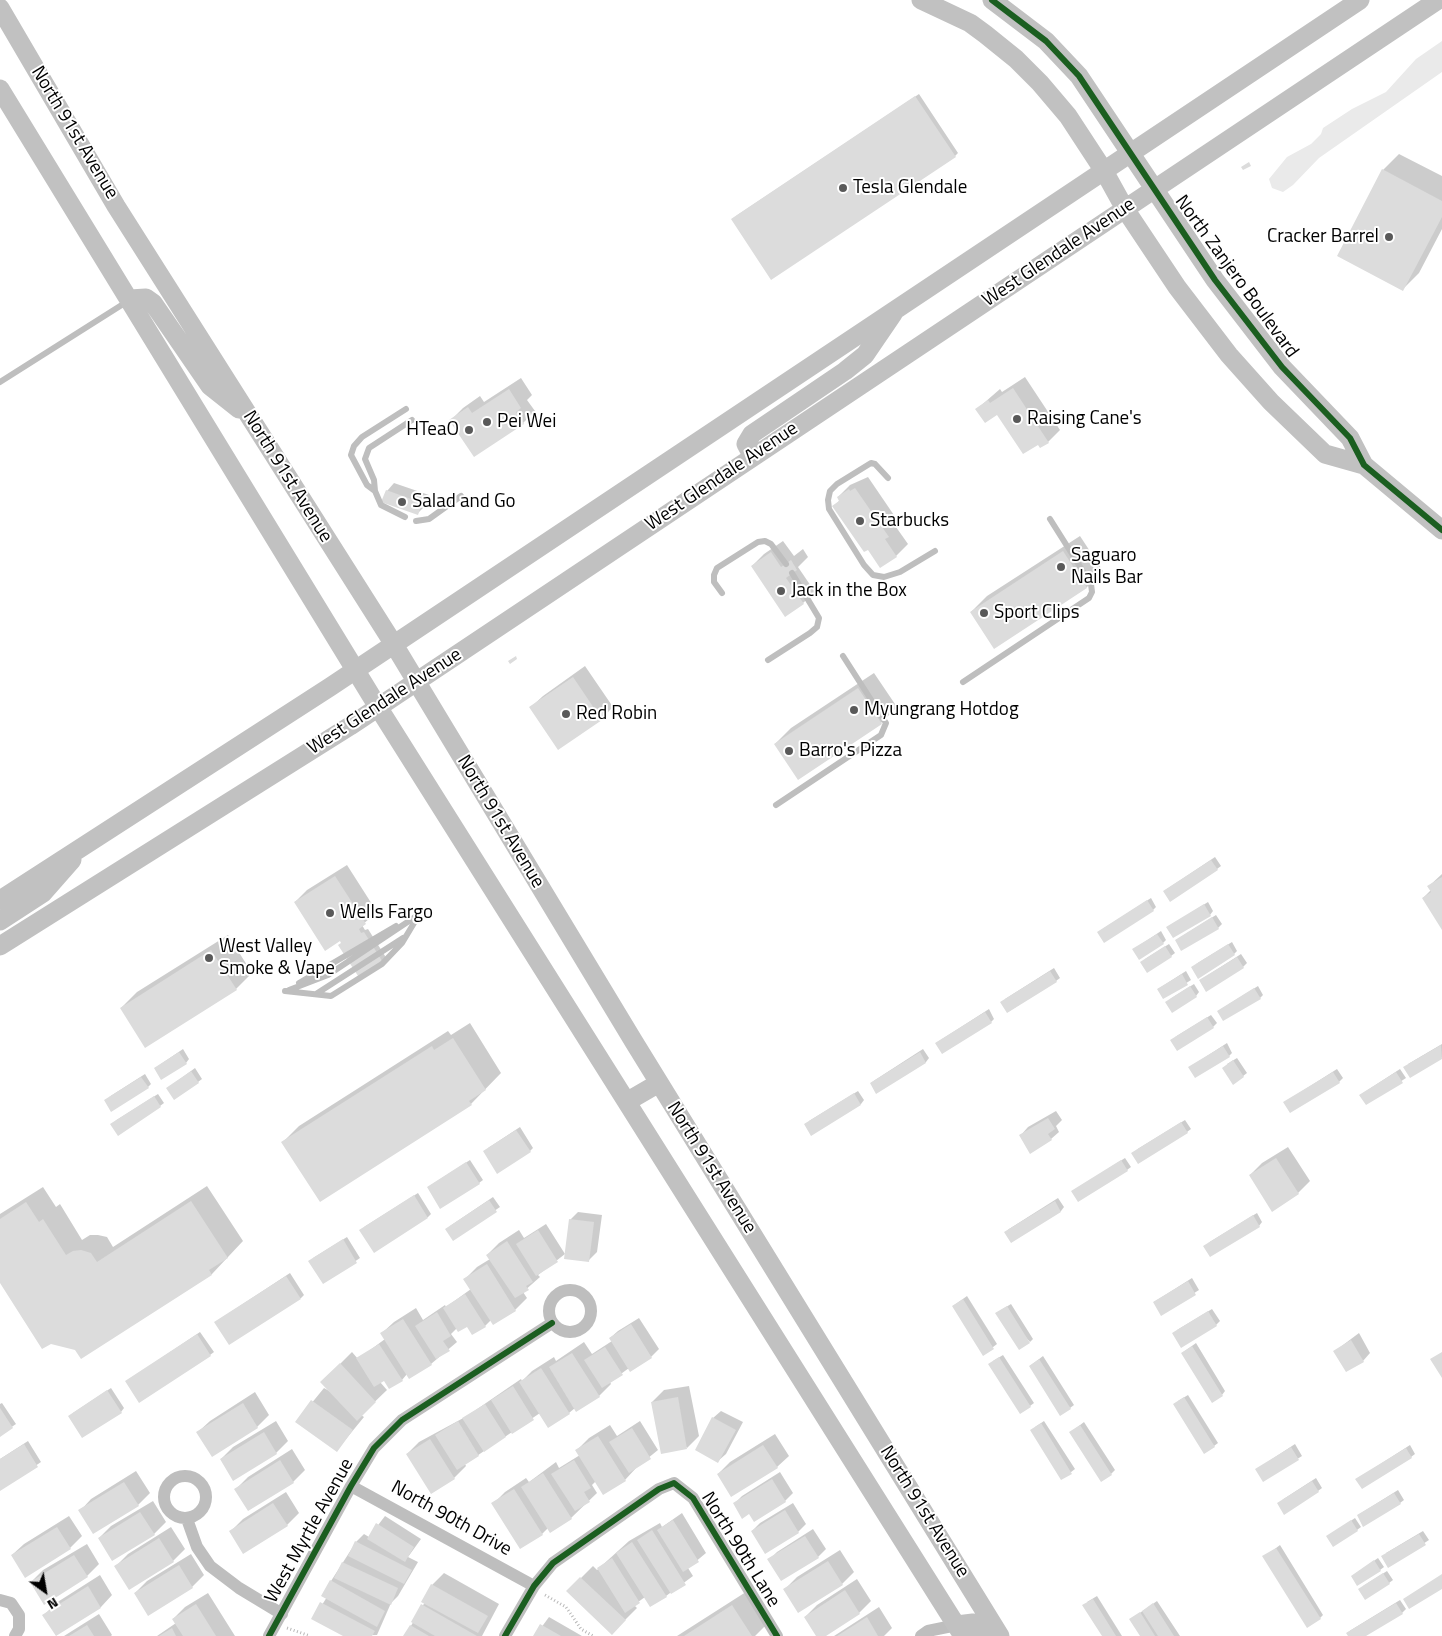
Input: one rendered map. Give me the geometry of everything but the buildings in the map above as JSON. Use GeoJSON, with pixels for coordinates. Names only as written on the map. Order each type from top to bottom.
{"type":"FeatureCollection","features":[{"type":"Feature","properties":{"kind":"main road","name":"North Zanjero Boulevard"},"geometry":{"type":"LineString","coordinates":[[921,0],[970,23],[1016,58],[1051,95],[1104,171],[1125,208],[1190,304],[1253,383],[1325,454],[1364,465]]}},
{"type":"Feature","properties":{"kind":"main road","name":"North Zanjero Boulevard"},"geometry":{"type":"LineString","coordinates":[[992,0],[1020,19],[1062,58],[1092,93],[1154,190],[1248,325],[1315,403],[1350,438],[1364,465],[1442,530]]}},
{"type":"Feature","properties":{"kind":"main road"},"geometry":{"type":"LineString","coordinates":[[0,900],[355,670],[1360,0]]}},
{"type":"Feature","properties":{"kind":"main road","name":"West Glendale Avenue"},"geometry":{"type":"LineString","coordinates":[[0,946],[378,707],[1438,0]]}},
{"type":"Feature","properties":{"kind":"main road","name":"North 91st Avenue"},"geometry":{"type":"LineString","coordinates":[[0,8],[86,156],[393,644],[659,1083],[1000,1636]]}},
{"type":"Feature","properties":{"kind":"main road","name":"North 91st Avenue"},"geometry":{"type":"LineString","coordinates":[[0,89],[355,670],[628,1101],[956,1632]]}},
{"type":"Feature","properties":{"kind":"main road"},"geometry":{"type":"LineString","coordinates":[[130,300],[146,298],[153,304],[210,386],[251,420]]}},
{"type":"Feature","properties":{"kind":"main road"},"geometry":{"type":"LineString","coordinates":[[753,456],[746,444],[752,434],[845,371],[865,355],[896,309]]}},
{"type":"Feature","properties":{"kind":"main road"},"geometry":{"type":"LineString","coordinates":[[0,922],[44,893],[86,844]]}},
{"type":"Feature","properties":{"kind":"main road"},"geometry":{"type":"LineString","coordinates":[[628,1101],[659,1083]]}},
{"type":"Feature","properties":{"kind":"main road"},"geometry":{"type":"LineString","coordinates":[[956,1632],[973,1623],[982,1636]]}},
{"type":"Feature","properties":{"kind":"street","name":"West Myrtle Avenue"},"geometry":{"type":"LineString","coordinates":[[269,1636],[351,1486],[374,1448],[402,1420],[552,1323]]}},
{"type":"Feature","properties":{"kind":"street","name":"North 90th Lane"},"geometry":{"type":"LineString","coordinates":[[534,1586],[553,1563],[659,1489],[674,1483],[693,1498],[777,1636]]}},
{"type":"Feature","properties":{"kind":"street","name":"North 90th Drive"},"geometry":{"type":"LineString","coordinates":[[351,1486],[534,1586]]}},
{"type":"Feature","properties":{"kind":"street"},"geometry":{"type":"LineString","coordinates":[[187,1519],[197,1547],[210,1566],[279,1619]]}},
{"type":"Feature","properties":{"kind":"street"},"geometry":{"type":"LineString","coordinates":[[505,1636],[534,1586]]}},
{"type":"Feature","properties":{"kind":"street"},"geometry":{"type":"LineString","coordinates":[[0,1600],[11,1603],[19,1615],[19,1628],[14,1636]]}},
{"type":"Feature","properties":{"kind":"street"},"geometry":{"type":"LineString","coordinates":[[921,1636],[928,1631],[956,1632]]}},
{"type":"Feature","properties":{"kind":"lane"},"geometry":{"type":"LineString","coordinates":[[0,382],[130,300]]}},
{"type":"Feature","properties":{"kind":"lane"},"geometry":{"type":"LineString","coordinates":[[375,491],[367,485],[351,455],[354,446],[362,437],[406,409]]}},
{"type":"Feature","properties":{"kind":"lane"},"geometry":{"type":"LineString","coordinates":[[405,517],[380,505],[375,491],[374,480],[365,459],[369,448],[412,420]]}},
{"type":"Feature","properties":{"kind":"lane"},"geometry":{"type":"LineString","coordinates":[[888,478],[875,464],[871,464],[837,484],[830,491],[829,509],[864,565],[873,575],[884,577],[900,572],[935,551]]}},
{"type":"Feature","properties":{"kind":"lane"},"geometry":{"type":"LineString","coordinates":[[416,521],[429,519],[461,496]]}},
{"type":"Feature","properties":{"kind":"lane"},"geometry":{"type":"LineString","coordinates":[[963,682],[1089,598],[1092,592],[1091,584],[1050,520]]}},
{"type":"Feature","properties":{"kind":"lane"},"geometry":{"type":"LineString","coordinates":[[722,593],[714,582],[717,568],[758,542],[766,541],[772,544],[786,564]]}},
{"type":"Feature","properties":{"kind":"lane"},"geometry":{"type":"LineString","coordinates":[[768,660],[817,627],[819,618],[816,611],[792,574]]}},
{"type":"Feature","properties":{"kind":"lane"},"geometry":{"type":"LineString","coordinates":[[776,805],[881,735],[886,723],[843,656]]}},
{"type":"Feature","properties":{"kind":"lane"},"geometry":{"type":"LineString","coordinates":[[420,914],[406,936],[382,964],[331,996],[285,991],[328,975],[420,914]]}},
{"type":"Feature","properties":{"kind":"lane"},"geometry":{"type":"LineString","coordinates":[[316,994],[406,936]]}},
{"type":"Feature","properties":{"kind":"path"},"geometry":{"type":"LineString","coordinates":[[527,1598],[538,1605],[545,1594],[566,1607],[581,1629],[593,1636]]}},
{"type":"Feature","properties":{"kind":"path"},"geometry":{"type":"LineString","coordinates":[[279,1619],[310,1636]]}},
{"type":"Feature","properties":{"kind":"shaded area"},"geometry":{"type":"Polygon","coordinates":[[[1442,41],[1442,72],[1319,158],[1293,185],[1283,192],[1272,188],[1269,179],[1287,157],[1311,144],[1321,134],[1323,128],[1352,109],[1386,92],[1416,59],[1442,41]]]}},
{"type":"Feature","properties":{"kind":"cycle path"},"geometry":{"type":"LineString","coordinates":[[992,0],[1046,41],[1079,76],[1215,280],[1282,367],[1350,438],[1364,465],[1442,530]]}},
{"type":"Feature","properties":{"kind":"cycle path"},"geometry":{"type":"LineString","coordinates":[[269,1636],[351,1486],[374,1448],[402,1420],[552,1323]]}},
{"type":"Feature","properties":{"kind":"cycle path"},"geometry":{"type":"LineString","coordinates":[[505,1636],[534,1586],[553,1563],[659,1489],[674,1483],[693,1498],[777,1636]]}},
{"type":"Feature","properties":{"kind":"place","name":"Tesla Glendale"},"geometry":{"type":"Point","coordinates":[843,188]}},
{"type":"Feature","properties":{"kind":"place","name":"Cracker Barrel"},"geometry":{"type":"Point","coordinates":[1389,237]}},
{"type":"Feature","properties":{"kind":"place","name":"Raising Cane's"},"geometry":{"type":"Point","coordinates":[1017,419]}},
{"type":"Feature","properties":{"kind":"place","name":"Pei Wei"},"geometry":{"type":"Point","coordinates":[487,422]}},
{"type":"Feature","properties":{"kind":"place","name":"HTeaO"},"geometry":{"type":"Point","coordinates":[469,430]}},
{"type":"Feature","properties":{"kind":"place","name":"Salad and Go"},"geometry":{"type":"Point","coordinates":[402,502]}},
{"type":"Feature","properties":{"kind":"place","name":"Starbucks"},"geometry":{"type":"Point","coordinates":[860,521]}},
{"type":"Feature","properties":{"kind":"place","name":"Saguaro Nails Bar"},"geometry":{"type":"Point","coordinates":[1061,567]}},
{"type":"Feature","properties":{"kind":"place","name":"Jack in the Box"},"geometry":{"type":"Point","coordinates":[781,591]}},
{"type":"Feature","properties":{"kind":"place","name":"Sport Clips"},"geometry":{"type":"Point","coordinates":[984,613]}},
{"type":"Feature","properties":{"kind":"place","name":"Myungrang Hotdog"},"geometry":{"type":"Point","coordinates":[854,710]}},
{"type":"Feature","properties":{"kind":"place","name":"Red Robin"},"geometry":{"type":"Point","coordinates":[566,714]}},
{"type":"Feature","properties":{"kind":"place","name":"Barro's Pizza"},"geometry":{"type":"Point","coordinates":[789,751]}},
{"type":"Feature","properties":{"kind":"place","name":"Wells Fargo"},"geometry":{"type":"Point","coordinates":[330,913]}},
{"type":"Feature","properties":{"kind":"place","name":"West Valley Smoke & Vape"},"geometry":{"type":"Point","coordinates":[209,958]}}]}
